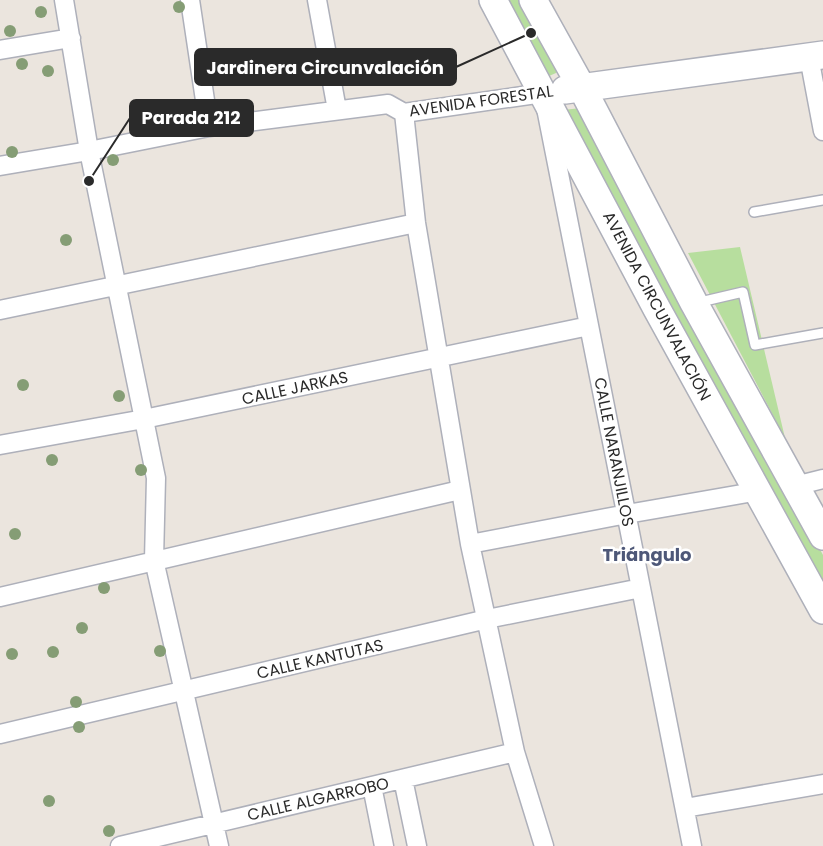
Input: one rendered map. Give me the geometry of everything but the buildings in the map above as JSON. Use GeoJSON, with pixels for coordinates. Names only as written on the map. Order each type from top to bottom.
{"type":"FeatureCollection","features":[{"type":"Feature","properties":{"kind":"main road","name":"AVENIDA CIRCUNVALACIÓN"},"geometry":{"type":"LineString","coordinates":[[493,0],[657,309],[823,610]]}},
{"type":"Feature","properties":{"kind":"main road","name":"AVENIDA CIRCUNVALACIÓN"},"geometry":{"type":"LineString","coordinates":[[533,0],[582,88],[694,303],[823,536]]}},
{"type":"Feature","properties":{"kind":"main road","name":"AVENIDA FORESTAL"},"geometry":{"type":"LineString","coordinates":[[543,93],[816,56]]}},
{"type":"Feature","properties":{"kind":"street"},"geometry":{"type":"LineString","coordinates":[[64,0],[88,151],[156,478],[154,560],[219,846]]}},
{"type":"Feature","properties":{"kind":"street"},"geometry":{"type":"LineString","coordinates":[[190,0],[209,127]]}},
{"type":"Feature","properties":{"kind":"street"},"geometry":{"type":"LineString","coordinates":[[316,0],[337,110]]}},
{"type":"Feature","properties":{"kind":"street"},"geometry":{"type":"LineString","coordinates":[[0,50],[71,38]]}},
{"type":"Feature","properties":{"kind":"street"},"geometry":{"type":"LineString","coordinates":[[816,56],[823,131]]}},
{"type":"Feature","properties":{"kind":"street","name":"AVENIDA FORESTAL"},"geometry":{"type":"LineString","coordinates":[[0,165],[88,151],[209,127],[337,110],[388,104],[404,113],[543,93]]}},
{"type":"Feature","properties":{"kind":"street","name":"CALLE NARANJILLOS"},"geometry":{"type":"LineString","coordinates":[[543,93],[692,846]]}},
{"type":"Feature","properties":{"kind":"street"},"geometry":{"type":"LineString","coordinates":[[404,113],[416,224],[470,544],[515,752],[544,846]]}},
{"type":"Feature","properties":{"kind":"street"},"geometry":{"type":"LineString","coordinates":[[0,310],[416,224]]}},
{"type":"Feature","properties":{"kind":"street","name":"CALLE JARKAS"},"geometry":{"type":"LineString","coordinates":[[0,445],[144,419],[589,326]]}},
{"type":"Feature","properties":{"kind":"street"},"geometry":{"type":"LineString","coordinates":[[795,486],[823,479]]}},
{"type":"Feature","properties":{"kind":"street"},"geometry":{"type":"LineString","coordinates":[[0,597],[460,490]]}},
{"type":"Feature","properties":{"kind":"street"},"geometry":{"type":"LineString","coordinates":[[470,544],[759,491]]}},
{"type":"Feature","properties":{"kind":"street","name":"CALLE KANTUTAS"},"geometry":{"type":"LineString","coordinates":[[0,734],[487,619],[642,588]]}},
{"type":"Feature","properties":{"kind":"street","name":"CALLE ALGARROBO"},"geometry":{"type":"LineString","coordinates":[[120,846],[515,752]]}},
{"type":"Feature","properties":{"kind":"street"},"geometry":{"type":"LineString","coordinates":[[402,779],[417,846]]}},
{"type":"Feature","properties":{"kind":"street"},"geometry":{"type":"LineString","coordinates":[[685,808],[823,784]]}},
{"type":"Feature","properties":{"kind":"street"},"geometry":{"type":"LineString","coordinates":[[372,786],[384,846]]}},
{"type":"Feature","properties":{"kind":"lane"},"geometry":{"type":"LineString","coordinates":[[753,213],[823,200]]}},
{"type":"Feature","properties":{"kind":"lane"},"geometry":{"type":"LineString","coordinates":[[694,303],[743,292],[755,345],[823,333]]}},
{"type":"Feature","properties":{"kind":"green space"},"geometry":{"type":"Polygon","coordinates":[[[503,0],[524,0],[560,66],[556,73],[549,76],[543,73],[503,0]]]}},
{"type":"Feature","properties":{"kind":"green space"},"geometry":{"type":"Polygon","coordinates":[[[581,108],[823,555],[823,591],[563,110],[581,108]]]}},
{"type":"Feature","properties":{"kind":"green space"},"geometry":{"type":"Polygon","coordinates":[[[740,247],[785,438],[688,253],[740,247]]]}},
{"type":"Feature","properties":{"kind":"place","name":"Jardinera Circunvalación"},"geometry":{"type":"Point","coordinates":[531,33]}},
{"type":"Feature","properties":{"kind":"place","name":"Parada 212"},"geometry":{"type":"Point","coordinates":[89,181]}},
{"type":"Feature","properties":{"kind":"district","name":"Triángulo"},"geometry":{"type":"Point","coordinates":[647,554]}}]}
